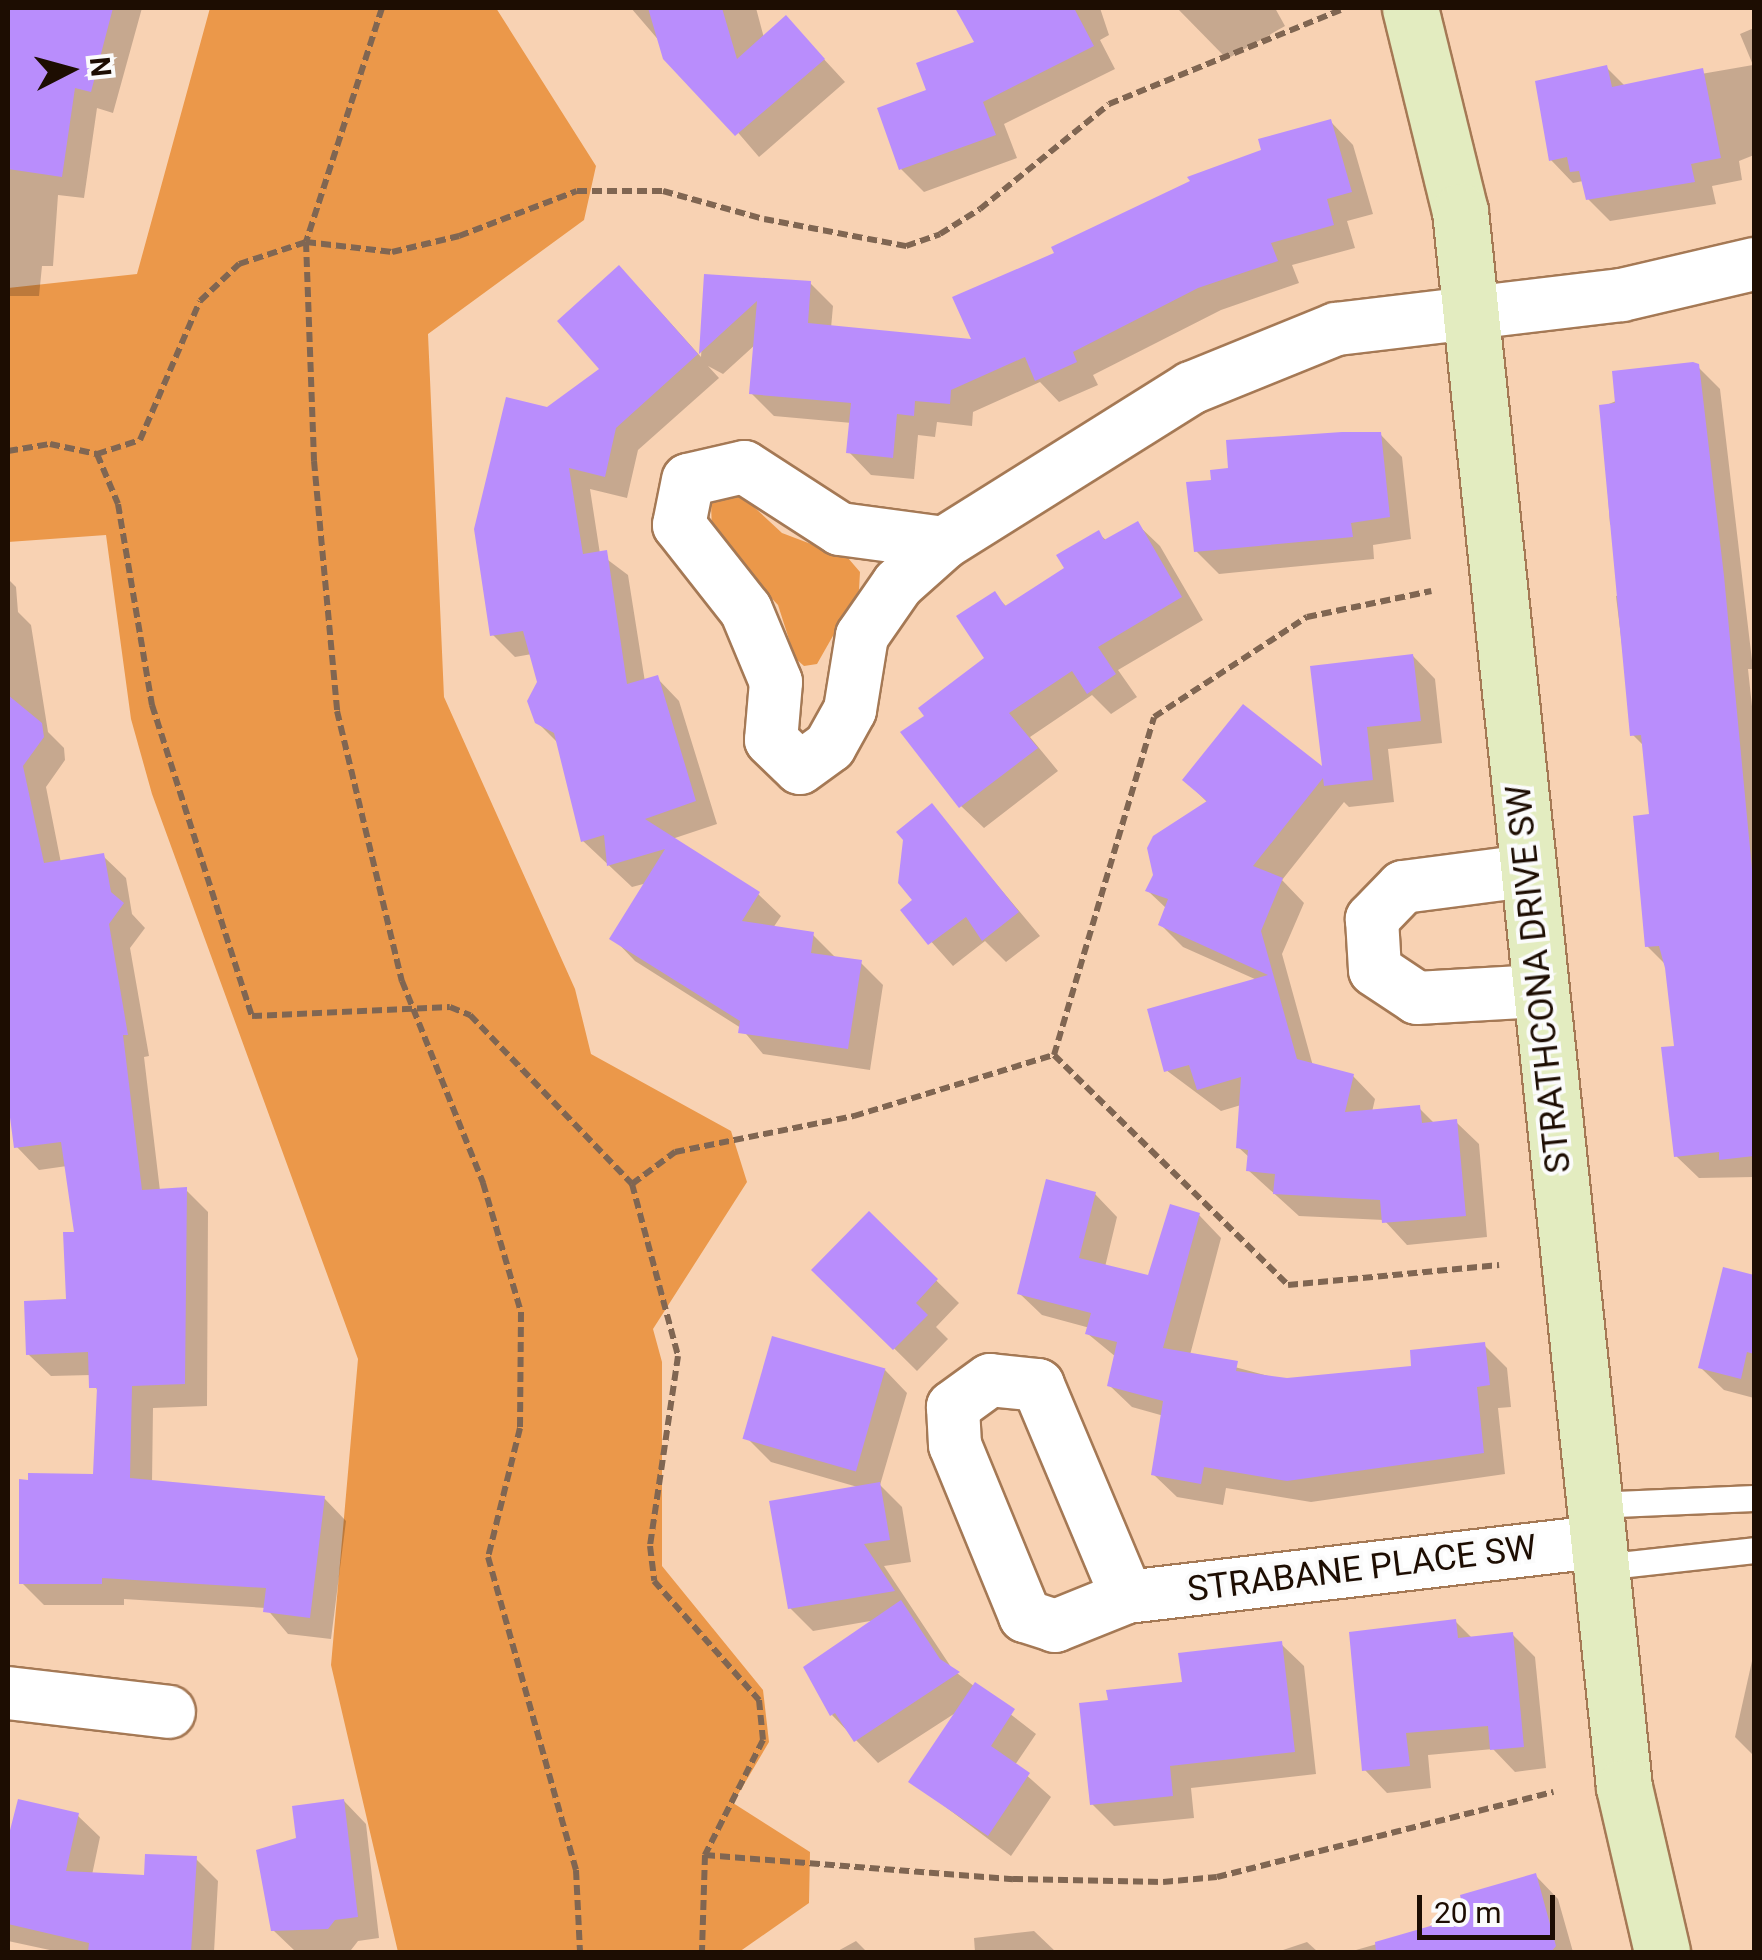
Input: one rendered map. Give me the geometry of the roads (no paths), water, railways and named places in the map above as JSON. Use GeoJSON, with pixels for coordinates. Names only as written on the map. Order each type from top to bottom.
{"type":"FeatureCollection","features":[{"type":"Feature","properties":{"kind":"street","name":"STRATHCONA DRIVE SW"},"geometry":{"type":"LineString","coordinates":[[1410,8],[1444,131],[1470,310],[1624,1788],[1662,1952]]}},
{"type":"Feature","properties":{"kind":"street"},"geometry":{"type":"LineString","coordinates":[[944,544],[840,529],[744,467],[688,480],[678,525],[746,610],[776,682],[771,740],[800,768],[830,746],[850,710],[862,636],[898,584],[944,544],[1191,388],[1336,328],[1622,296],[1754,264]]}},
{"type":"Feature","properties":{"kind":"street"},"geometry":{"type":"LineString","coordinates":[[1526,871],[1403,887],[1372,920],[1375,970],[1417,998],[1539,991]]}},
{"type":"Feature","properties":{"kind":"street","name":"STRABANE PLACE SW"},"geometry":{"type":"LineString","coordinates":[[1127,1597],[1597,1538]]}},
{"type":"Feature","properties":{"kind":"street"},"geometry":{"type":"LineString","coordinates":[[8,1692],[169,1712]]}},
{"type":"Feature","properties":{"kind":"lane"},"geometry":{"type":"LineString","coordinates":[[1597,1538],[1754,1498]]}},
{"type":"Feature","properties":{"kind":"lane"},"geometry":{"type":"LineString","coordinates":[[1597,1538],[1754,1550]]}}]}
